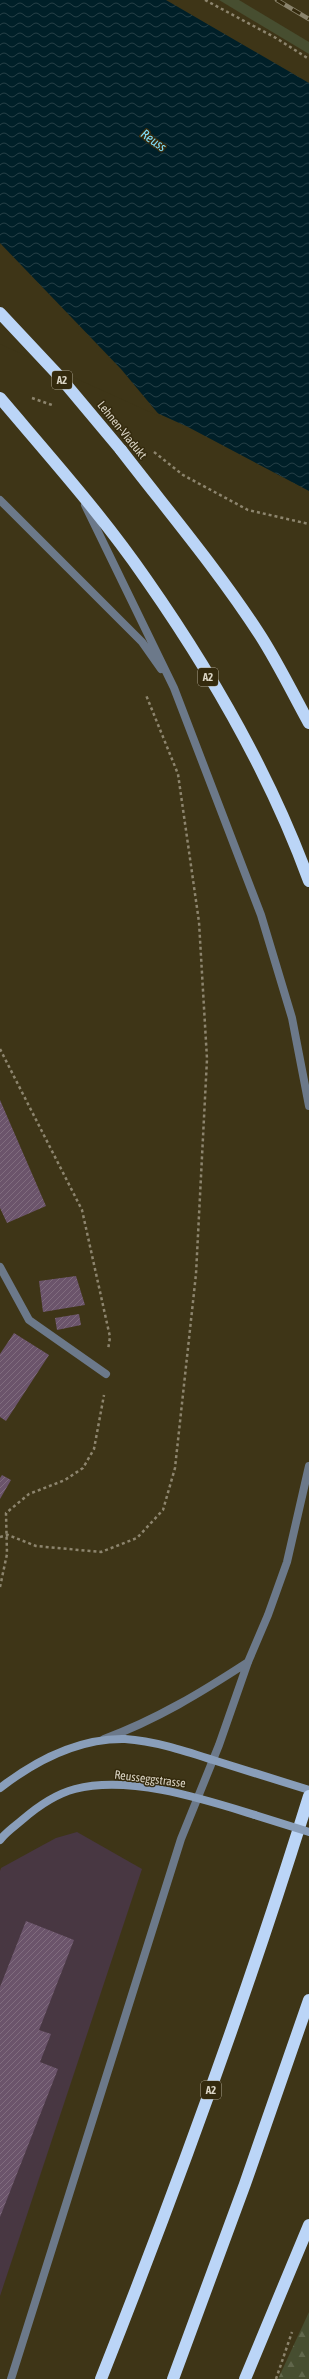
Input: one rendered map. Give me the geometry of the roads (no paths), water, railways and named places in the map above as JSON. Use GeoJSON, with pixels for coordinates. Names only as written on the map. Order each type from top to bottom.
{"type":"FeatureCollection","features":[{"type":"Feature","properties":{"kind":"highway","name":"Lehnen-Viadukt"},"geometry":{"type":"LineString","coordinates":[[0,313],[59,376],[110,437],[215,570],[261,636],[309,723]]}},
{"type":"Feature","properties":{"kind":"highway","name":"A2"},"geometry":{"type":"LineString","coordinates":[[0,398],[78,490],[146,578],[192,649],[253,753],[293,838],[309,881]]}},
{"type":"Feature","properties":{"kind":"highway","name":"A2"},"geometry":{"type":"LineString","coordinates":[[101,2379],[158,2236],[214,2083],[274,1909],[309,1796]]}},
{"type":"Feature","properties":{"kind":"highway"},"geometry":{"type":"LineString","coordinates":[[173,2379],[246,2184],[309,2000]]}},
{"type":"Feature","properties":{"kind":"highway"},"geometry":{"type":"LineString","coordinates":[[246,2379],[309,2225]]}},
{"type":"Feature","properties":{"kind":"main road"},"geometry":{"type":"LineString","coordinates":[[0,1788],[40,1761],[68,1749],[98,1741],[125,1739],[169,1746],[309,1790]]}},
{"type":"Feature","properties":{"kind":"main road","name":"Reusseggstrasse"},"geometry":{"type":"LineString","coordinates":[[0,1840],[31,1812],[56,1796],[76,1789],[108,1786],[170,1791],[198,1798],[309,1832]]}},
{"type":"Feature","properties":{"kind":"lane"},"geometry":{"type":"LineString","coordinates":[[78,490],[174,688],[261,915],[292,1018],[309,1106]]}},
{"type":"Feature","properties":{"kind":"lane"},"geometry":{"type":"LineString","coordinates":[[0,500],[142,642],[174,688]]}},
{"type":"Feature","properties":{"kind":"lane"},"geometry":{"type":"LineString","coordinates":[[0,1267],[29,1320],[106,1374]]}},
{"type":"Feature","properties":{"kind":"lane"},"geometry":{"type":"LineString","coordinates":[[10,2379],[181,1839],[213,1760],[248,1662],[287,1562],[309,1466]]}},
{"type":"Feature","properties":{"kind":"lane"},"geometry":{"type":"LineString","coordinates":[[98,1741],[129,1730],[166,1712],[209,1688],[248,1662]]}},
{"type":"Feature","properties":{"kind":"water","name":"Reuss"},"geometry":{"type":"Polygon","coordinates":[[[0,0],[166,0],[309,83],[309,491],[188,427],[0,342],[0,0]]]}},
{"type":"Feature","properties":{"kind":"railway"},"geometry":{"type":"LineString","coordinates":[[277,0],[309,19]]}}]}
